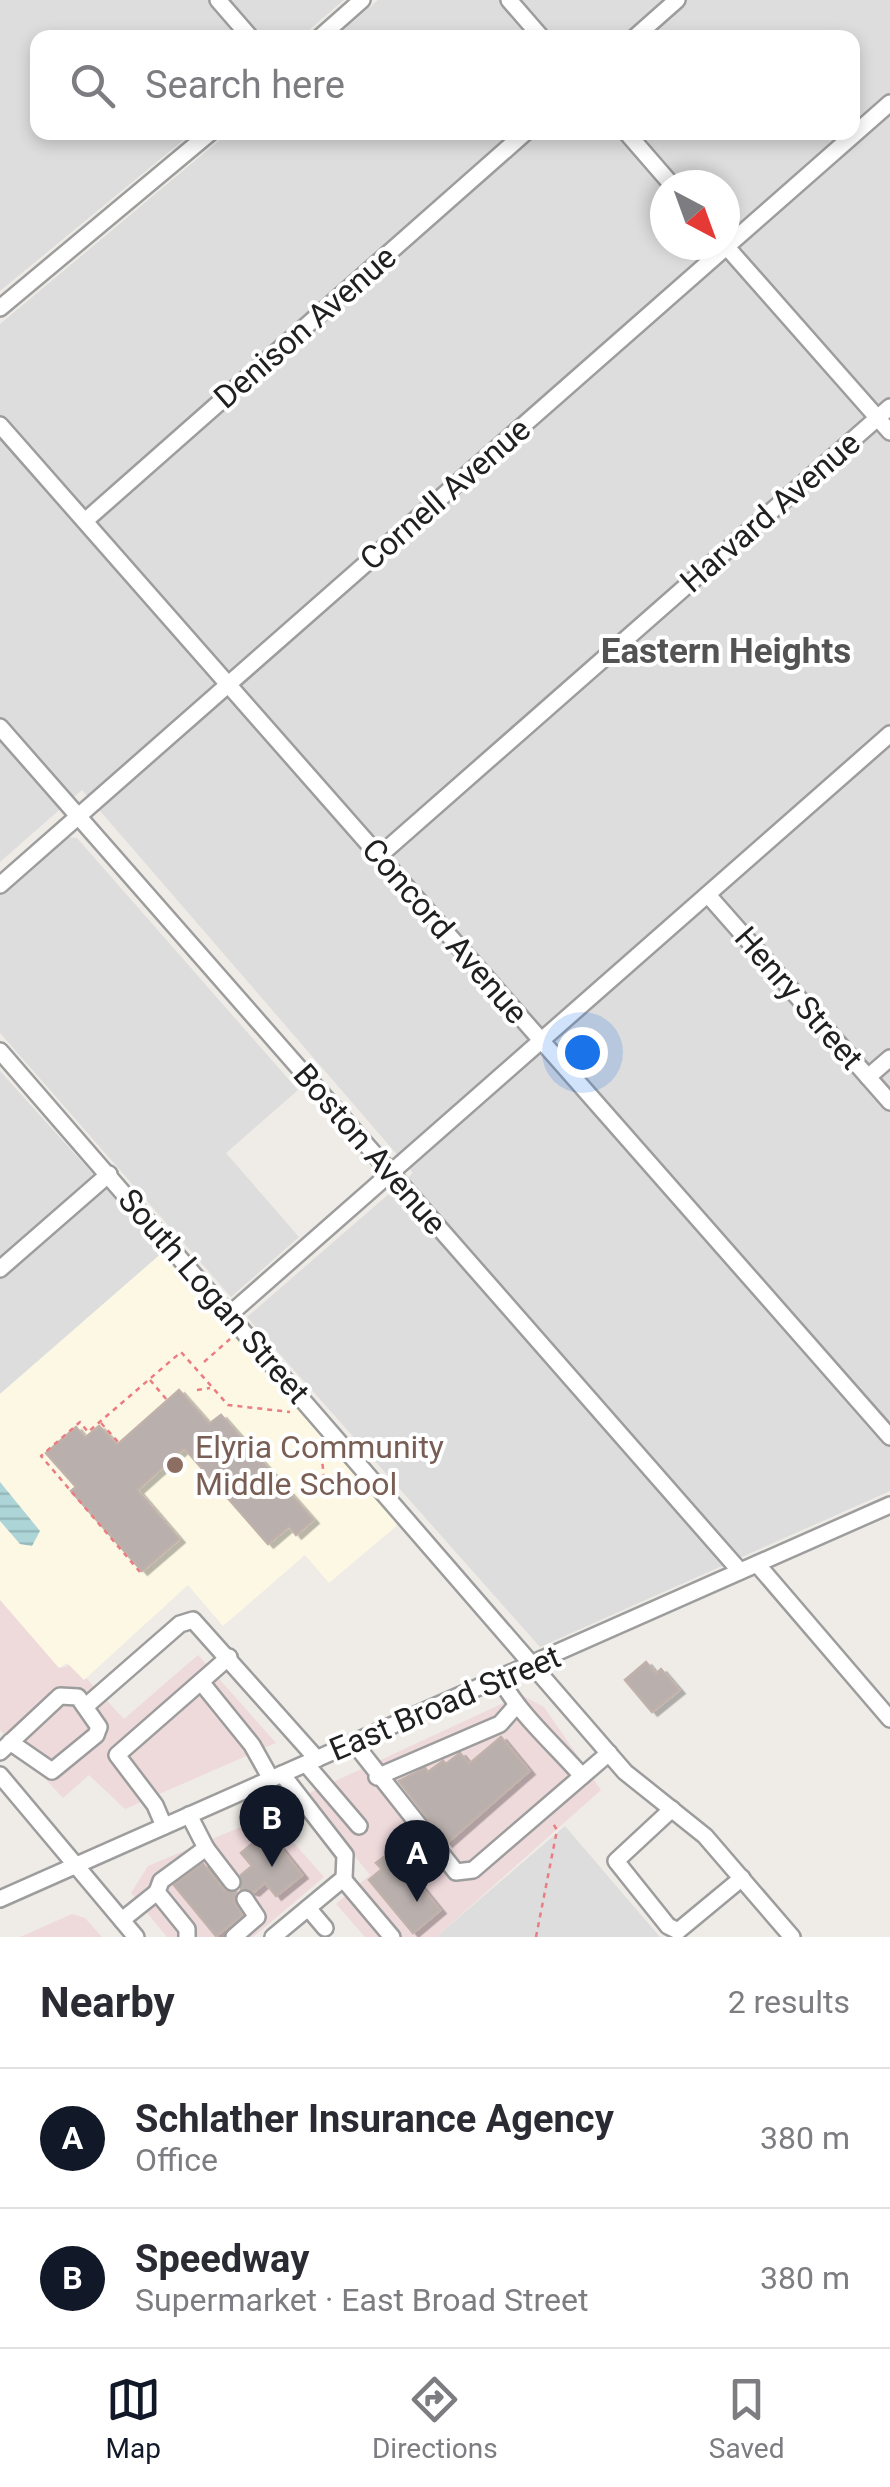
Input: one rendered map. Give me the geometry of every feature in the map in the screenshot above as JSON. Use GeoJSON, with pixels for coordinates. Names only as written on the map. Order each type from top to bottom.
{"type":"FeatureCollection","features":[{"type":"Feature","properties":{"kind":"street"},"geometry":{"type":"LineString","coordinates":[[218,0],[244,30]]}},
{"type":"Feature","properties":{"kind":"street"},"geometry":{"type":"LineString","coordinates":[[328,30],[362,0]]}},
{"type":"Feature","properties":{"kind":"street"},"geometry":{"type":"LineString","coordinates":[[510,0],[535,30]]}},
{"type":"Feature","properties":{"kind":"street"},"geometry":{"type":"LineString","coordinates":[[643,30],[677,0]]}},
{"type":"Feature","properties":{"kind":"street","name":"Cornell Avenue"},"geometry":{"type":"LineString","coordinates":[[860,129],[890,103]]}},
{"type":"Feature","properties":{"kind":"street"},"geometry":{"type":"LineString","coordinates":[[0,308],[201,140]]}},
{"type":"Feature","properties":{"kind":"street","name":"Denison Avenue"},"geometry":{"type":"LineString","coordinates":[[84,521],[517,140]]}},
{"type":"Feature","properties":{"kind":"street"},"geometry":{"type":"LineString","coordinates":[[633,140],[659,170]]}},
{"type":"Feature","properties":{"kind":"street","name":"Cornell Avenue"},"geometry":{"type":"LineString","coordinates":[[740,233],[847,140]]}},
{"type":"Feature","properties":{"kind":"street","name":"Cornell Avenue"},"geometry":{"type":"LineString","coordinates":[[0,885],[709,260]]}},
{"type":"Feature","properties":{"kind":"street"},"geometry":{"type":"LineString","coordinates":[[740,260],[884,412],[890,432]]}},
{"type":"Feature","properties":{"kind":"street","name":"Harvard Avenue"},"geometry":{"type":"LineString","coordinates":[[380,856],[884,412]]}},
{"type":"Feature","properties":{"kind":"street","name":"Concord Avenue"},"geometry":{"type":"LineString","coordinates":[[0,424],[890,1437]]}},
{"type":"Feature","properties":{"kind":"street","name":"Boston Avenue"},"geometry":{"type":"LineString","coordinates":[[0,726],[740,1571]]}},
{"type":"Feature","properties":{"kind":"street"},"geometry":{"type":"LineString","coordinates":[[230,1314],[890,734]]}},
{"type":"Feature","properties":{"kind":"street","name":"Henry Street"},"geometry":{"type":"LineString","coordinates":[[708,895],[890,1102]]}},
{"type":"Feature","properties":{"kind":"street","name":"South Logan Street"},"geometry":{"type":"LineString","coordinates":[[0,1052],[536,1664],[625,1772],[705,1836],[792,1937]]}},
{"type":"Feature","properties":{"kind":"street"},"geometry":{"type":"LineString","coordinates":[[868,1077],[890,1058]]}},
{"type":"Feature","properties":{"kind":"street"},"geometry":{"type":"LineString","coordinates":[[0,1268],[109,1174]]}},
{"type":"Feature","properties":{"kind":"street","name":"East Broad Street"},"geometry":{"type":"LineString","coordinates":[[0,1899],[890,1505]]}},
{"type":"Feature","properties":{"kind":"street"},"geometry":{"type":"LineString","coordinates":[[757,1564],[890,1719]]}},
{"type":"Feature","properties":{"kind":"street"},"geometry":{"type":"LineString","coordinates":[[86,1706],[180,1624],[192,1620],[229,1657],[359,1826]]}},
{"type":"Feature","properties":{"kind":"street"},"geometry":{"type":"LineString","coordinates":[[164,1826],[154,1805],[117,1756],[229,1657]]}},
{"type":"Feature","properties":{"kind":"street"},"geometry":{"type":"LineString","coordinates":[[501,1680],[523,1711],[582,1776]]}},
{"type":"Feature","properties":{"kind":"street"},"geometry":{"type":"LineString","coordinates":[[201,1682],[276,1777],[345,1855],[345,1873],[392,1937]]}},
{"type":"Feature","properties":{"kind":"street"},"geometry":{"type":"LineString","coordinates":[[60,1696],[78,1696],[96,1718],[96,1735],[59,1768],[45,1770],[30,1752],[5,1747],[60,1696]]}},
{"type":"Feature","properties":{"kind":"street"},"geometry":{"type":"LineString","coordinates":[[377,1777],[523,1711]]}},
{"type":"Feature","properties":{"kind":"street"},"geometry":{"type":"LineString","coordinates":[[354,1742],[377,1777],[456,1872],[473,1870],[609,1753]]}},
{"type":"Feature","properties":{"kind":"street"},"geometry":{"type":"LineString","coordinates":[[0,1775],[136,1937]]}},
{"type":"Feature","properties":{"kind":"street"},"geometry":{"type":"LineString","coordinates":[[672,1809],[616,1861],[678,1932],[742,1878]]}},
{"type":"Feature","properties":{"kind":"street"},"geometry":{"type":"LineString","coordinates":[[188,1815],[206,1848],[232,1882]]}},
{"type":"Feature","properties":{"kind":"street"},"geometry":{"type":"LineString","coordinates":[[122,1920],[158,1892],[173,1871],[206,1848]]}},
{"type":"Feature","properties":{"kind":"street"},"geometry":{"type":"LineString","coordinates":[[273,1937],[345,1873]]}},
{"type":"Feature","properties":{"kind":"street"},"geometry":{"type":"LineString","coordinates":[[158,1892],[189,1936]]}},
{"type":"Feature","properties":{"kind":"street"},"geometry":{"type":"LineString","coordinates":[[234,1937],[256,1917],[245,1899]]}},
{"type":"Feature","properties":{"kind":"street"},"geometry":{"type":"LineString","coordinates":[[308,1908],[325,1928]]}},
{"type":"Feature","properties":{"kind":"path"},"geometry":{"type":"LineString","coordinates":[[204,1362],[231,1338]]}},
{"type":"Feature","properties":{"kind":"path"},"geometry":{"type":"LineString","coordinates":[[140,1572],[41,1456],[80,1422],[88,1432],[180,1352],[232,1408],[296,1412]]}},
{"type":"Feature","properties":{"kind":"path"},"geometry":{"type":"LineString","coordinates":[[149,1379],[167,1400]]}},
{"type":"Feature","properties":{"kind":"path"},"geometry":{"type":"LineString","coordinates":[[197,1390],[212,1388]]}},
{"type":"Feature","properties":{"kind":"path"},"geometry":{"type":"LineString","coordinates":[[100,1422],[118,1444]]}},
{"type":"Feature","properties":{"kind":"path"},"geometry":{"type":"LineString","coordinates":[[319,1438],[326,1493]]}},
{"type":"Feature","properties":{"kind":"path"},"geometry":{"type":"LineString","coordinates":[[536,1937],[555,1825]]}},
{"type":"Feature","properties":{"kind":"shaded area"},"geometry":{"type":"Polygon","coordinates":[[[0,0],[344,0],[309,30],[30,30],[30,140],[183,140],[0,291],[0,0]]]}},
{"type":"Feature","properties":{"kind":"shaded area"},"geometry":{"type":"Polygon","coordinates":[[[378,0],[890,0],[890,1491],[540,1647],[247,1317],[413,1173],[82,790],[0,862],[0,324],[220,140],[860,140],[860,30],[344,30],[378,0]]]}},
{"type":"Feature","properties":{"kind":"shaded area"},"geometry":{"type":"Polygon","coordinates":[[[67,837],[77,838],[298,1090],[226,1153],[299,1237],[231,1297],[0,1033],[0,895],[67,837]]]}},
{"type":"Feature","properties":{"kind":"shaded area"},"geometry":{"type":"Polygon","coordinates":[[[0,1071],[163,1252],[0,1394],[0,1071]]]}},
{"type":"Feature","properties":{"kind":"shaded area","name":"Elyria Community Middle School"},"geometry":{"type":"Polygon","coordinates":[[[163,1252],[400,1523],[329,1583],[305,1555],[223,1626],[188,1585],[84,1680],[67,1663],[59,1668],[0,1600],[0,1394],[163,1252]]]}},
{"type":"Feature","properties":{"kind":"shaded area"},"geometry":{"type":"Polygon","coordinates":[[[0,1599],[61,1668],[73,1664],[124,1719],[198,1655],[276,1743],[125,1809],[89,1775],[63,1798],[0,1730],[0,1599]]]}},
{"type":"Feature","properties":{"kind":"shaded area"},"geometry":{"type":"Polygon","coordinates":[[[521,1695],[544,1707],[601,1790],[436,1937],[365,1937],[336,1904],[370,1875],[305,1795],[521,1695]]]}},
{"type":"Feature","properties":{"kind":"shaded area"},"geometry":{"type":"Polygon","coordinates":[[[269,1815],[324,1877],[253,1937],[167,1937],[131,1893],[148,1866],[269,1815]]]}},
{"type":"Feature","properties":{"kind":"shaded area"},"geometry":{"type":"Polygon","coordinates":[[[565,1826],[660,1937],[436,1937],[565,1826]]]}},
{"type":"Feature","properties":{"kind":"shaded area"},"geometry":{"type":"Polygon","coordinates":[[[72,1914],[85,1918],[102,1937],[20,1937],[72,1914]]]}},
{"type":"Feature","properties":{"kind":"water"},"geometry":{"type":"Polygon","coordinates":[[[0,1482],[40,1531],[32,1546],[20,1544],[0,1521],[0,1482]]]}},
{"type":"Feature","properties":{"kind":"building"},"geometry":{"type":"Polygon","coordinates":[[[179,1390],[209,1424],[221,1415],[313,1520],[296,1535],[289,1526],[268,1544],[184,1448],[137,1490],[179,1539],[142,1571],[71,1491],[76,1487],[46,1453],[76,1427],[85,1438],[99,1426],[117,1445],[179,1390]]]}},
{"type":"Feature","properties":{"kind":"building"},"geometry":{"type":"Polygon","coordinates":[[[646,1662],[656,1674],[661,1669],[679,1690],[652,1712],[625,1680],[646,1662]]]}},
{"type":"Feature","properties":{"kind":"building"},"geometry":{"type":"Polygon","coordinates":[[[501,1737],[529,1771],[447,1843],[399,1781],[425,1768],[428,1772],[443,1761],[446,1764],[460,1753],[469,1764],[501,1737]]]}},
{"type":"Feature","properties":{"kind":"building"},"geometry":{"type":"Polygon","coordinates":[[[267,1831],[302,1875],[276,1896],[265,1882],[254,1892],[241,1889],[241,1875],[252,1866],[241,1853],[267,1831]]]}},
{"type":"Feature","properties":{"kind":"building"},"geometry":{"type":"Polygon","coordinates":[[[392,1851],[440,1910],[413,1933],[369,1880],[382,1869],[376,1863],[392,1851]]]}},
{"type":"Feature","properties":{"kind":"building"},"geometry":{"type":"Polygon","coordinates":[[[203,1864],[224,1890],[236,1892],[234,1901],[242,1915],[216,1936],[174,1885],[203,1864]]]}},
{"type":"Feature","properties":{"kind":"place","name":"Elyria Community Middle School"},"geometry":{"type":"Point","coordinates":[175,1465]}},
{"type":"Feature","properties":{"kind":"place","name":"Speedway"},"geometry":{"type":"Point","coordinates":[272,1867]}},
{"type":"Feature","properties":{"kind":"place","name":"Schlather Insurance Agency"},"geometry":{"type":"Point","coordinates":[417,1902]}},
{"type":"Feature","properties":{"kind":"district","name":"Eastern Heights"},"geometry":{"type":"Point","coordinates":[726,651]}}]}
